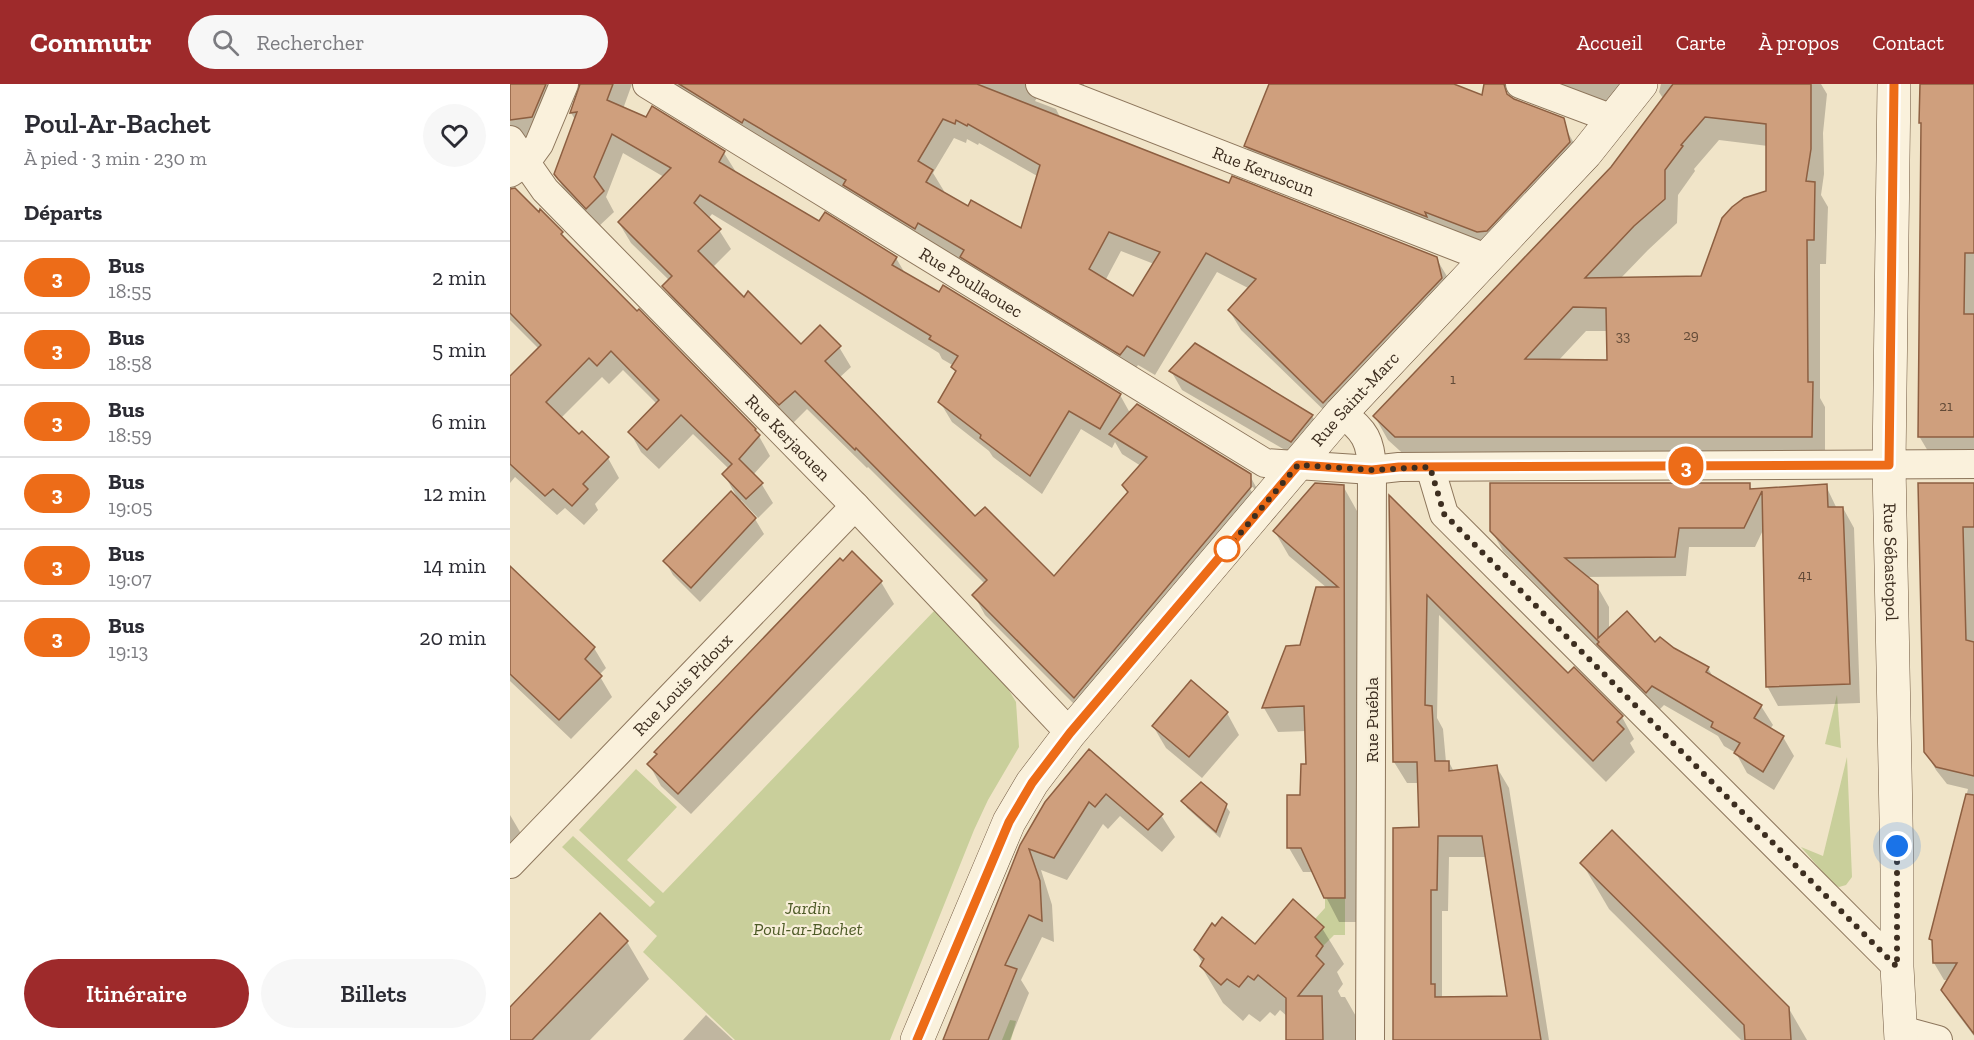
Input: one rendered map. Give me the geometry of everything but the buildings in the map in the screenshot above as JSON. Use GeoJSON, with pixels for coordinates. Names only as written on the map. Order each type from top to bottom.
{"type":"FeatureCollection","features":[{"type":"Feature","properties":{"kind":"street"},"geometry":{"type":"LineString","coordinates":[[515,158],[538,144],[564,84]]}},
{"type":"Feature","properties":{"kind":"street","name":"Rue Poullaouec"},"geometry":{"type":"LineString","coordinates":[[647,84],[1265,463],[1372,470],[1430,467],[1974,464]]}},
{"type":"Feature","properties":{"kind":"street","name":"Rue Keruscun"},"geometry":{"type":"LineString","coordinates":[[1040,84],[1486,258]]}},
{"type":"Feature","properties":{"kind":"street"},"geometry":{"type":"LineString","coordinates":[[1520,84],[1613,119]]}},
{"type":"Feature","properties":{"kind":"street","name":"Rue Saint-Marc"},"geometry":{"type":"LineString","coordinates":[[917,1040],[1009,822],[1032,783],[1070,733],[1341,413],[1586,153],[1641,84]]}},
{"type":"Feature","properties":{"kind":"street","name":"Rue Sébastopol"},"geometry":{"type":"LineString","coordinates":[[1894,84],[1889,465],[1897,967],[1901,1035]]}},
{"type":"Feature","properties":{"kind":"street","name":"Rue Kerjaouen"},"geometry":{"type":"LineString","coordinates":[[515,158],[855,506],[1070,733]]}},
{"type":"Feature","properties":{"kind":"street","name":"Rue Puébla"},"geometry":{"type":"LineString","coordinates":[[1341,413],[1363,431],[1371,452],[1372,470],[1370,1040]]}},
{"type":"Feature","properties":{"kind":"street"},"geometry":{"type":"LineString","coordinates":[[1430,467],[1444,514],[1897,967]]}},
{"type":"Feature","properties":{"kind":"street","name":"Rue Louis Pidoux"},"geometry":{"type":"LineString","coordinates":[[510,864],[855,506]]}},
{"type":"Feature","properties":{"kind":"street"},"geometry":{"type":"LineString","coordinates":[[1901,1035],[1938,1040]]}},
{"type":"Feature","properties":{"kind":"green space","name":"Jardin Poul-ar-Bachet"},"geometry":{"type":"Polygon","coordinates":[[[935,610],[1001,677],[1016,702],[1019,747],[988,800],[974,830],[890,1040],[735,1040],[643,952],[657,936],[562,847],[573,836],[650,907],[655,902],[579,830],[636,769],[677,807],[627,860],[663,893],[935,610]]]}},
{"type":"Feature","properties":{"kind":"green space"},"geometry":{"type":"Polygon","coordinates":[[[1837,695],[1841,748],[1825,744],[1837,695]]]}},
{"type":"Feature","properties":{"kind":"green space"},"geometry":{"type":"Polygon","coordinates":[[[1847,757],[1852,877],[1846,885],[1839,887],[1833,884],[1801,847],[1823,856],[1847,757]]]}},
{"type":"Feature","properties":{"kind":"green space"},"geometry":{"type":"Polygon","coordinates":[[[1325,898],[1345,898],[1345,935],[1334,935],[1323,946],[1315,937],[1323,926],[1315,919],[1325,908],[1325,898]]]}},
{"type":"Feature","properties":{"kind":"green space"},"geometry":{"type":"Polygon","coordinates":[[[1010,1020],[1016,1021],[1011,1040],[1002,1040],[1010,1020]]]}},
{"type":"Feature","properties":{"kind":"bus line","name":"3"},"geometry":{"type":"LineString","coordinates":[[917,1040],[1009,822],[1032,783],[1070,733],[1298,465],[1372,470],[1399,467],[1889,465],[1894,84]]}},
{"type":"Feature","properties":{"kind":"route"},"geometry":{"type":"LineString","coordinates":[[1227,549],[1298,465],[1372,470],[1430,467],[1444,514],[1897,967],[1897,846]]}}]}
